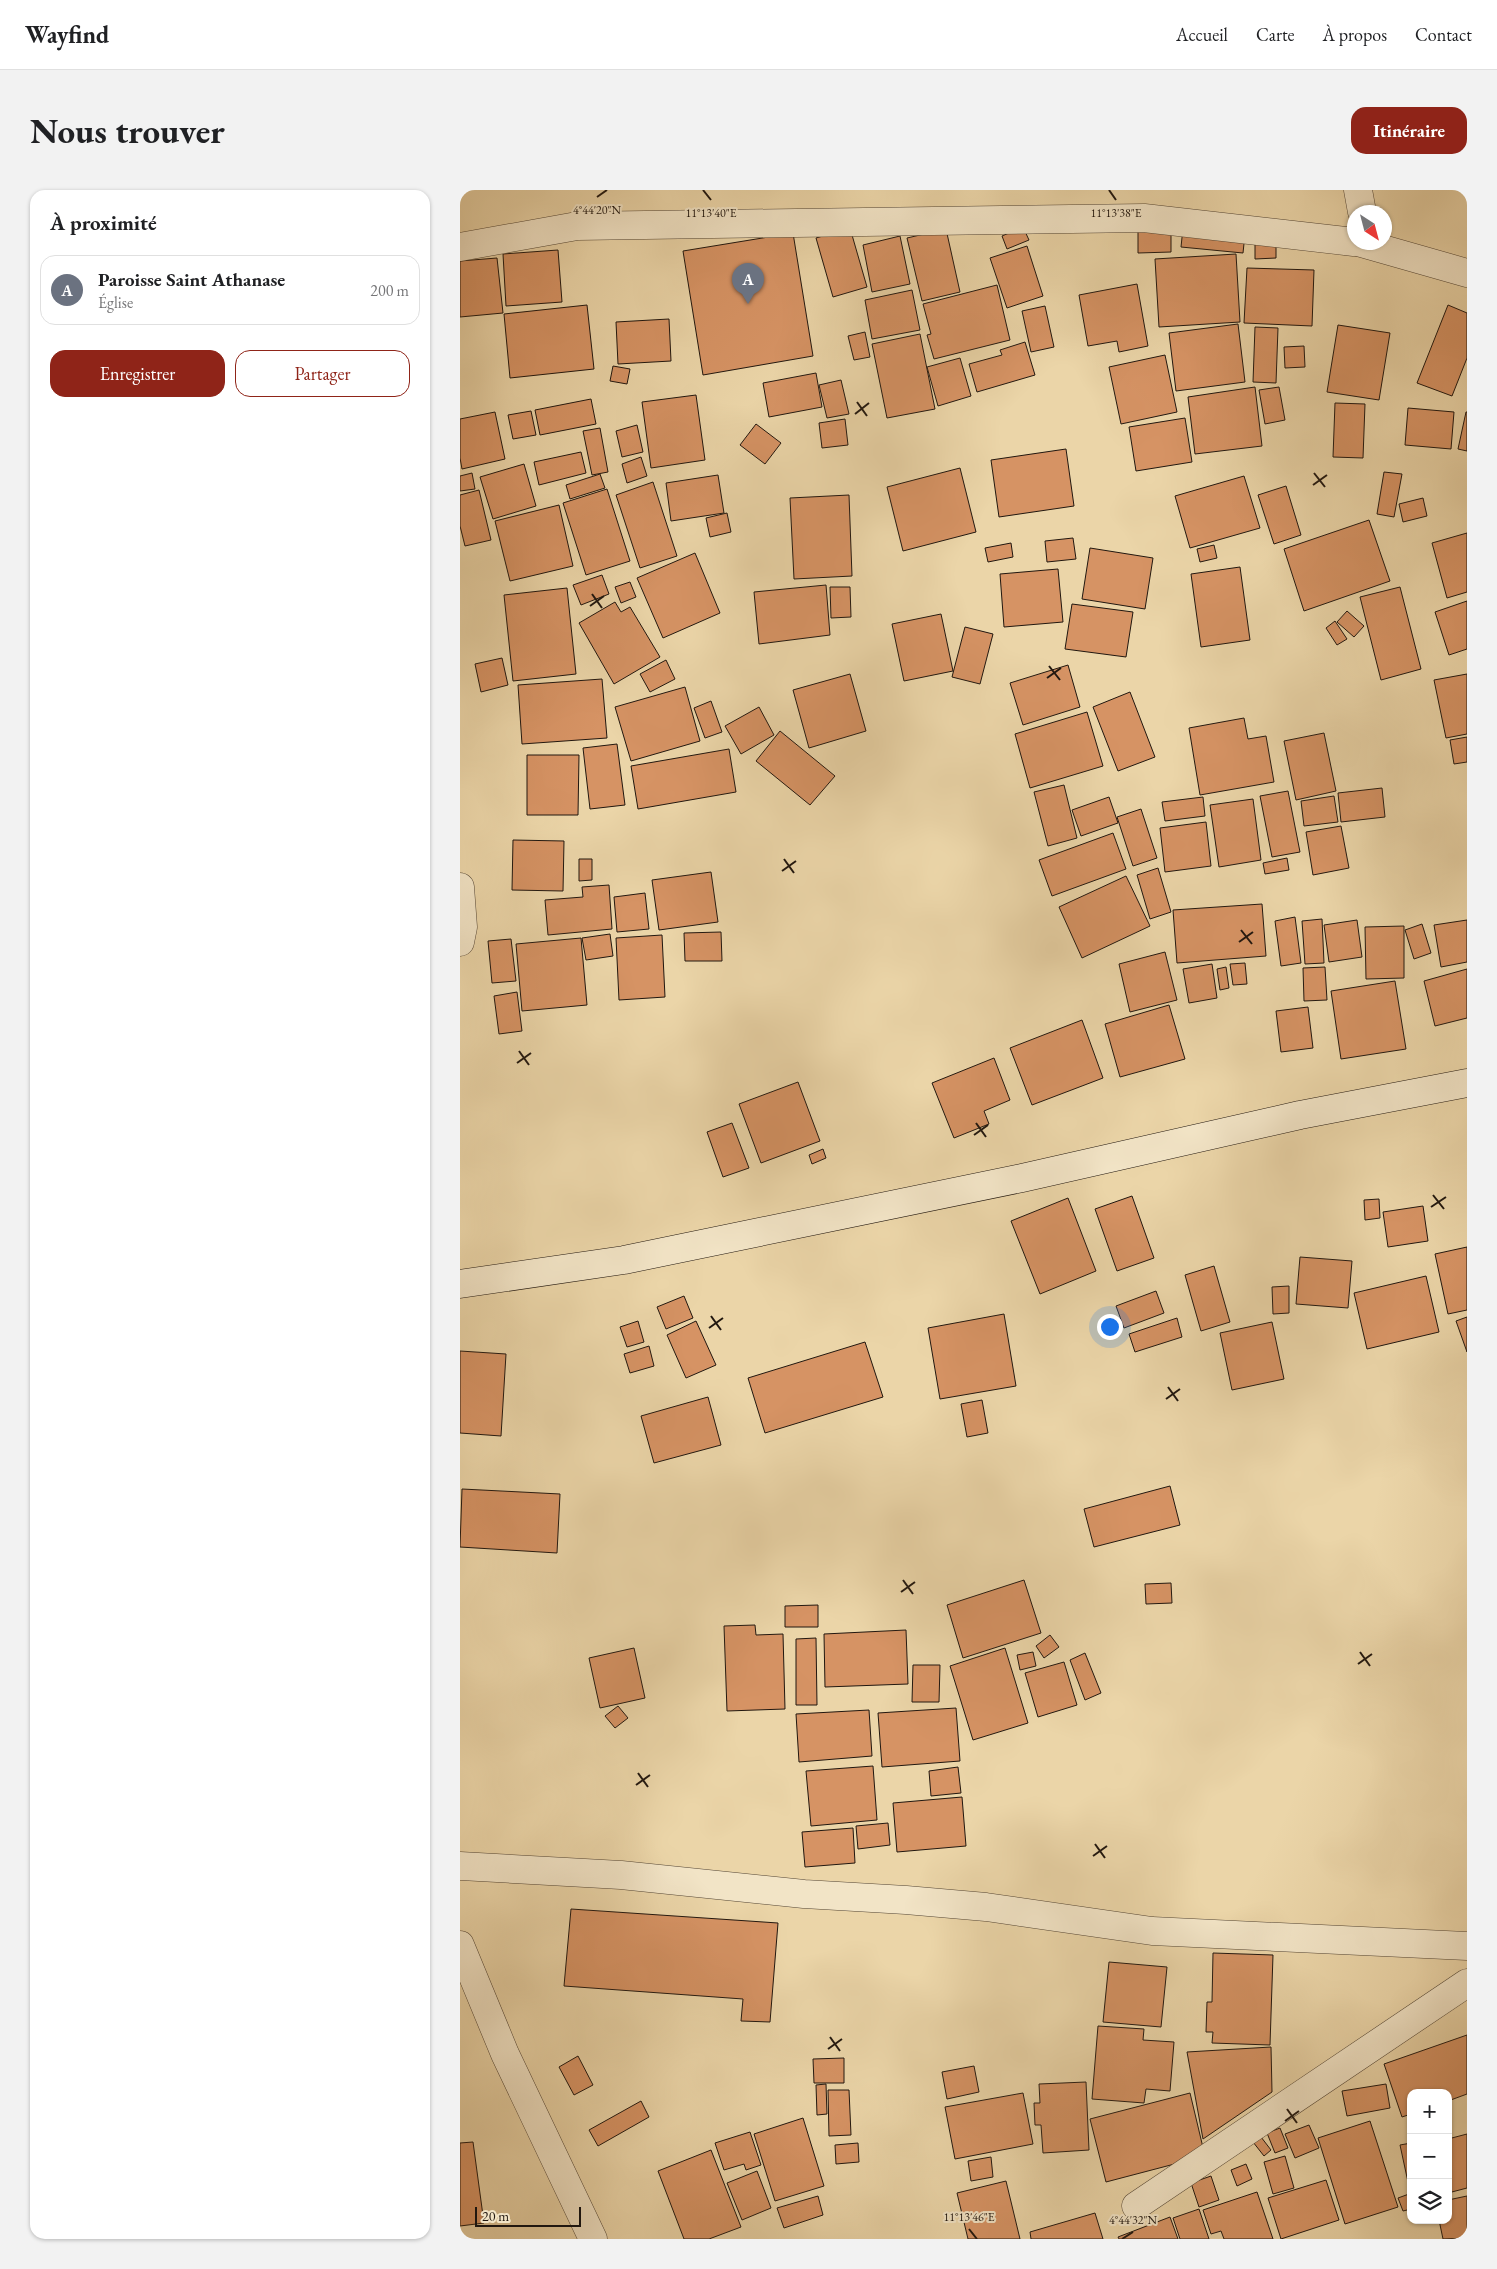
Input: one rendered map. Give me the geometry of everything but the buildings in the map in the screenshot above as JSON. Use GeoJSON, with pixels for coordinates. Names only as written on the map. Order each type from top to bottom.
{"type":"FeatureCollection","features":[{"type":"Feature","properties":{"kind":"street"},"geometry":{"type":"LineString","coordinates":[[1358,190],[1361,205]]}},
{"type":"Feature","properties":{"kind":"street"},"geometry":{"type":"LineString","coordinates":[[460,247],[576,226],[1144,218],[1347,241]]}},
{"type":"Feature","properties":{"kind":"street"},"geometry":{"type":"LineString","coordinates":[[1386,250],[1467,273]]}},
{"type":"Feature","properties":{"kind":"street"},"geometry":{"type":"LineString","coordinates":[[460,887],[463,927],[460,942]]}},
{"type":"Feature","properties":{"kind":"street"},"geometry":{"type":"LineString","coordinates":[[460,1284],[624,1260],[1022,1178],[1300,1115],[1467,1083]]}},
{"type":"Feature","properties":{"kind":"street"},"geometry":{"type":"LineString","coordinates":[[460,1866],[621,1875],[804,1894],[968,1906],[1152,1931],[1416,1942],[1467,1946]]}},
{"type":"Feature","properties":{"kind":"street"},"geometry":{"type":"LineString","coordinates":[[460,1945],[505,2054],[593,2239]]}},
{"type":"Feature","properties":{"kind":"street"},"geometry":{"type":"LineString","coordinates":[[1136,2206],[1467,1983]]}},
{"type":"Feature","properties":{"kind":"place","name":"Paroisse Saint Athanase"},"geometry":{"type":"Point","coordinates":[748,304]}}]}
